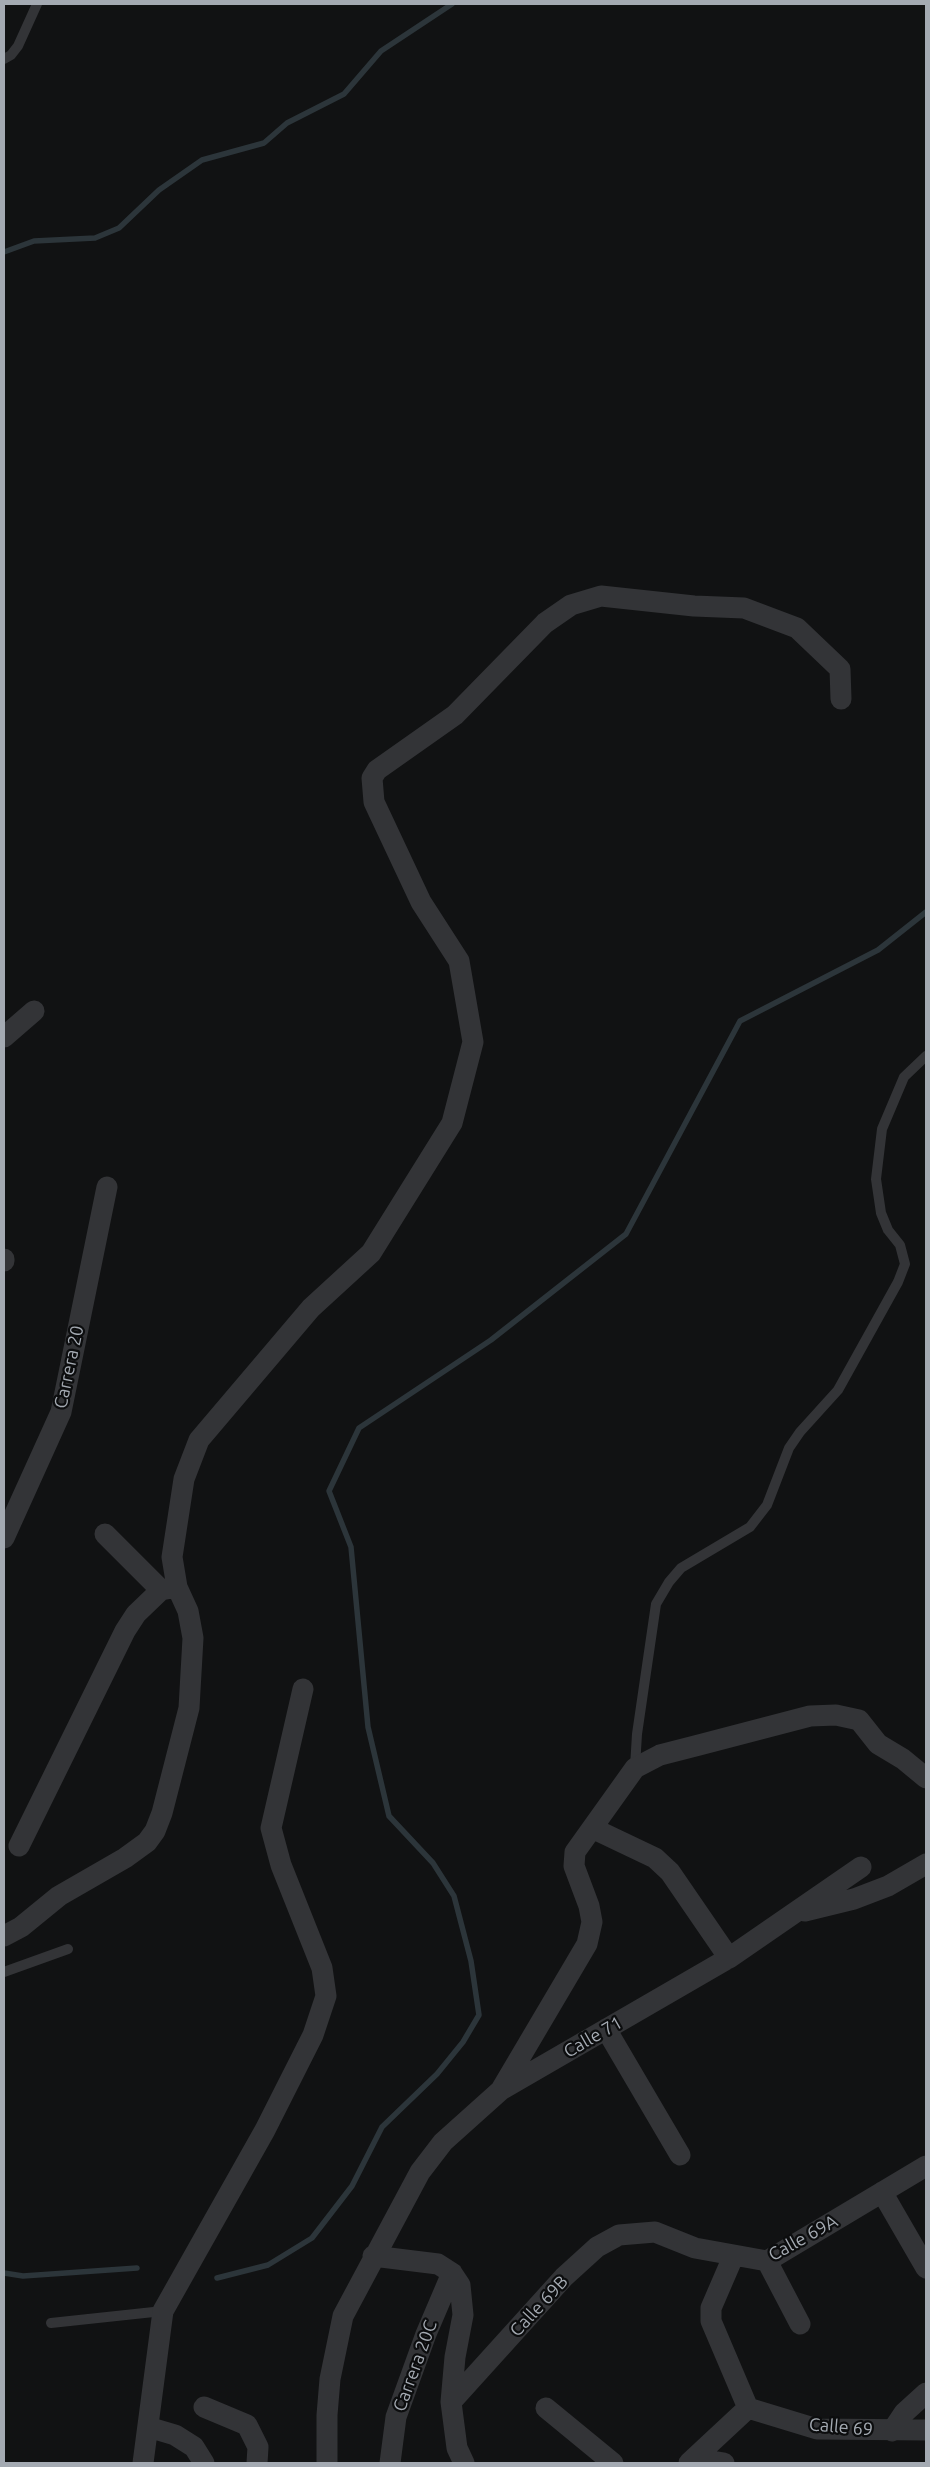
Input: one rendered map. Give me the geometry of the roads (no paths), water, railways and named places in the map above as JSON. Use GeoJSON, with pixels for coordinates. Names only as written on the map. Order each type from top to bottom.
{"type":"FeatureCollection","features":[{"type":"Feature","properties":{"kind":"street"},"geometry":{"type":"LineString","coordinates":[[19,1846],[125,1631],[136,1614],[169,1588],[184,1479],[199,1440],[310,1308],[371,1253],[452,1123],[473,1042],[459,960],[421,902],[374,802],[372,778],[377,770],[455,715],[545,623],[571,605],[601,596],[694,606],[744,608],[797,628],[840,669],[841,699]]}},
{"type":"Feature","properties":{"kind":"street"},"geometry":{"type":"LineString","coordinates":[[4,1036],[34,1011]]}},
{"type":"Feature","properties":{"kind":"street","name":"Carrera 20"},"geometry":{"type":"LineString","coordinates":[[4,1538],[61,1412],[107,1187]]}},
{"type":"Feature","properties":{"kind":"street"},"geometry":{"type":"LineString","coordinates":[[4,1936],[21,1927],[59,1896],[125,1858],[146,1842],[155,1832],[162,1813],[189,1708],[193,1638],[188,1611],[169,1588],[104,1534]]}},
{"type":"Feature","properties":{"kind":"street"},"geometry":{"type":"LineString","coordinates":[[143,2463],[163,2311],[265,2130],[313,2035],[326,1996],[322,1968],[281,1865],[271,1828],[303,1689]]}},
{"type":"Feature","properties":{"kind":"street"},"geometry":{"type":"LineString","coordinates":[[501,2090],[587,1944],[592,1922],[589,1906],[574,1866],[575,1852],[635,1768],[660,1755],[810,1716],[836,1715],[860,1720],[878,1744],[902,1759],[926,1778]]}},
{"type":"Feature","properties":{"kind":"street"},"geometry":{"type":"LineString","coordinates":[[592,1828],[655,1858],[670,1872],[729,1958]]}},
{"type":"Feature","properties":{"kind":"street"},"geometry":{"type":"LineString","coordinates":[[793,1914],[854,1899],[888,1886],[926,1864]]}},
{"type":"Feature","properties":{"kind":"street","name":"Calle 71"},"geometry":{"type":"LineString","coordinates":[[328,2463],[327,2415],[330,2379],[343,2316],[373,2256],[420,2172],[444,2142],[501,2090],[729,1958],[861,1867]]}},
{"type":"Feature","properties":{"kind":"street"},"geometry":{"type":"LineString","coordinates":[[606,2029],[680,2155]]}},
{"type":"Feature","properties":{"kind":"street","name":"Calle 69A"},"geometry":{"type":"LineString","coordinates":[[641,2232],[655,2232],[695,2248],[733,2257],[767,2262],[926,2166]]}},
{"type":"Feature","properties":{"kind":"street"},"geometry":{"type":"LineString","coordinates":[[882,2192],[926,2268]]}},
{"type":"Feature","properties":{"kind":"street","name":"Calle 69B"},"geometry":{"type":"LineString","coordinates":[[451,2402],[564,2277],[597,2247],[619,2235],[641,2232]]}},
{"type":"Feature","properties":{"kind":"street"},"geometry":{"type":"LineString","coordinates":[[373,2256],[438,2264],[452,2273],[460,2285],[463,2315],[455,2357],[451,2402],[456,2448],[464,2463]]}},
{"type":"Feature","properties":{"kind":"street"},"geometry":{"type":"LineString","coordinates":[[692,2461],[748,2408],[711,2321],[711,2308],[733,2257]]}},
{"type":"Feature","properties":{"kind":"street"},"geometry":{"type":"LineString","coordinates":[[767,2262],[800,2324]]}},
{"type":"Feature","properties":{"kind":"street","name":"Carrera 20C"},"geometry":{"type":"LineString","coordinates":[[390,2463],[390,2447],[401,2401],[426,2334],[452,2273]]}},
{"type":"Feature","properties":{"kind":"street"},"geometry":{"type":"LineString","coordinates":[[892,2431],[904,2413],[926,2393]]}},
{"type":"Feature","properties":{"kind":"street"},"geometry":{"type":"LineString","coordinates":[[204,2407],[248,2425],[258,2447],[256,2463]]}},
{"type":"Feature","properties":{"kind":"street"},"geometry":{"type":"LineString","coordinates":[[546,2408],[613,2463]]}},
{"type":"Feature","properties":{"kind":"street","name":"Calle 69"},"geometry":{"type":"LineString","coordinates":[[748,2408],[817,2429],[926,2430]]}},
{"type":"Feature","properties":{"kind":"street"},"geometry":{"type":"LineString","coordinates":[[148,2427],[182,2439],[194,2447],[204,2463]]}},
{"type":"Feature","properties":{"kind":"street"},"geometry":{"type":"LineString","coordinates":[[692,2461],[724,2463]]}},
{"type":"Feature","properties":{"kind":"lane"},"geometry":{"type":"LineString","coordinates":[[4,59],[11,55],[18,46],[37,4]]}},
{"type":"Feature","properties":{"kind":"lane"},"geometry":{"type":"LineString","coordinates":[[635,1768],[637,1734],[656,1604],[669,1582],[681,1568],[750,1527],[767,1505],[789,1448],[800,1432],[838,1390],[898,1282],[905,1264],[900,1245],[888,1230],[881,1213],[876,1179],[882,1129],[904,1077],[926,1056]]}},
{"type":"Feature","properties":{"kind":"lane"},"geometry":{"type":"LineString","coordinates":[[4,1972],[68,1949]]}},
{"type":"Feature","properties":{"kind":"lane"},"geometry":{"type":"LineString","coordinates":[[52,2323],[163,2311]]}},
{"type":"Feature","properties":{"kind":"waterway"},"geometry":{"type":"LineString","coordinates":[[4,252],[34,241],[95,238],[119,228],[159,190],[202,160],[264,143],[287,123],[344,94],[381,51],[452,4]]}},
{"type":"Feature","properties":{"kind":"waterway"},"geometry":{"type":"LineString","coordinates":[[217,2278],[268,2265],[312,2238],[352,2186],[382,2127],[437,2074],[463,2042],[479,2015],[471,1961],[454,1896],[433,1863],[389,1816],[368,1727],[351,1547],[329,1491],[359,1428],[491,1340],[626,1234],[740,1021],[878,950],[926,912]]}},
{"type":"Feature","properties":{"kind":"waterway"},"geometry":{"type":"LineString","coordinates":[[4,2273],[23,2276],[137,2268]]}}]}
